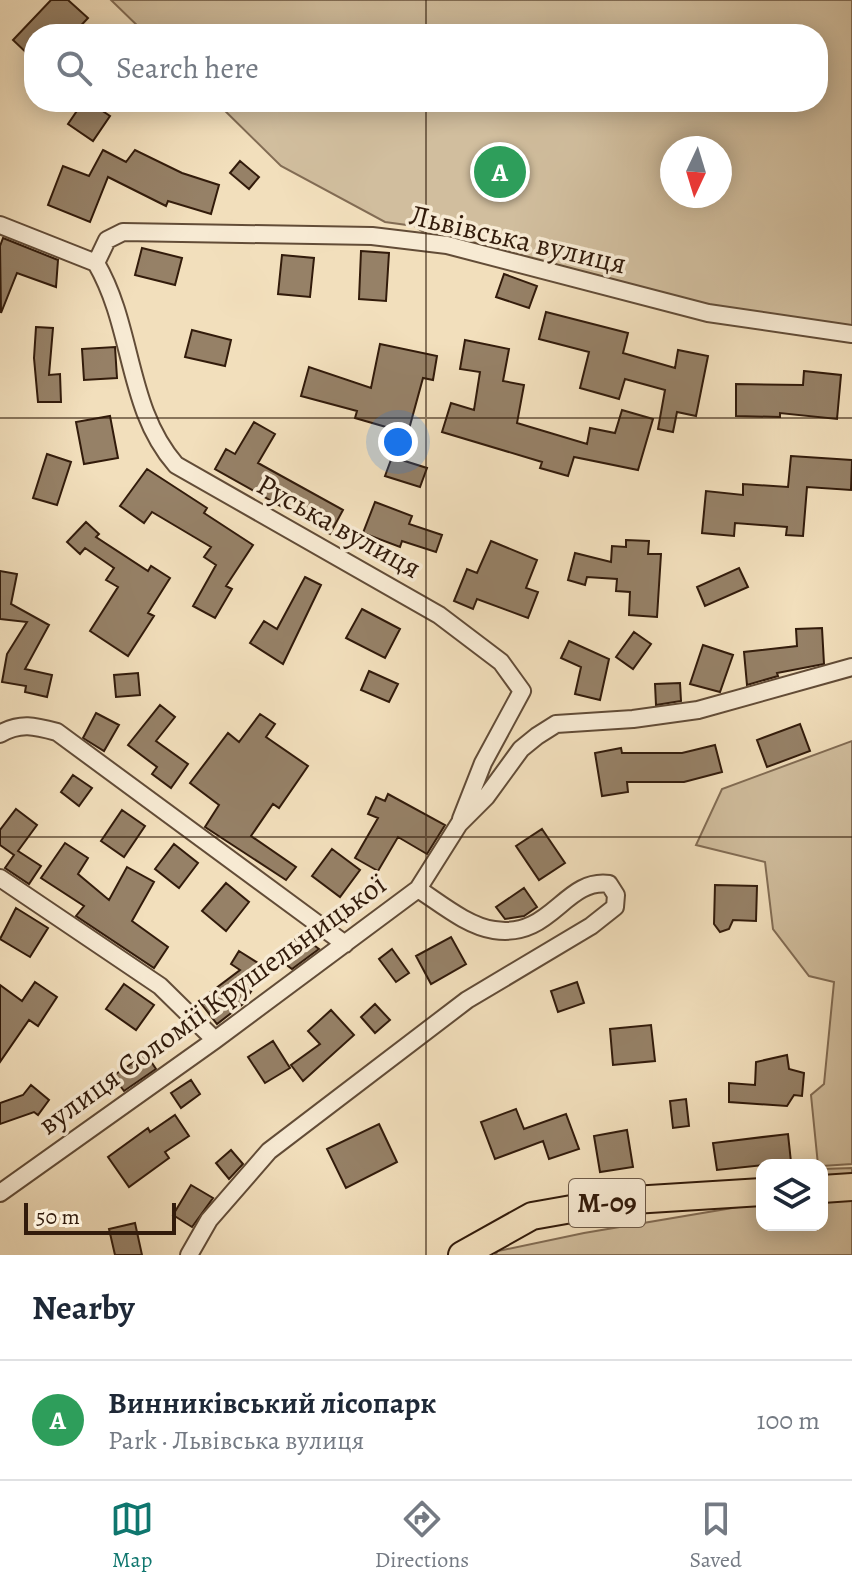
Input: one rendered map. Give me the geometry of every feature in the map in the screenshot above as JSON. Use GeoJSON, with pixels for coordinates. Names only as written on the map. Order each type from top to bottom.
{"type":"FeatureCollection","features":[{"type":"Feature","properties":{"kind":"main road"},"geometry":{"type":"LineString","coordinates":[[828,1189],[852,1187]]}},
{"type":"Feature","properties":{"kind":"main road","name":"М-09"},"geometry":{"type":"LineString","coordinates":[[462,1255],[482,1241],[532,1216],[617,1201],[756,1192]]}},
{"type":"Feature","properties":{"kind":"street"},"geometry":{"type":"LineString","coordinates":[[0,225],[96,263]]}},
{"type":"Feature","properties":{"kind":"street","name":"Львівська вулиця"},"geometry":{"type":"LineString","coordinates":[[96,263],[107,240],[123,232],[372,236],[447,245],[708,313],[852,334]]}},
{"type":"Feature","properties":{"kind":"street","name":"Руська вулиця"},"geometry":{"type":"LineString","coordinates":[[96,263],[118,305],[145,416],[157,442],[176,465],[439,615],[513,674],[522,691],[483,763],[459,824]]}},
{"type":"Feature","properties":{"kind":"street","name":"вулиця Соломії Крушельницької"},"geometry":{"type":"LineString","coordinates":[[0,1193],[215,1040],[418,889],[459,824],[486,797],[521,749],[556,724],[633,719],[698,710],[852,667]]}},
{"type":"Feature","properties":{"kind":"street"},"geometry":{"type":"LineString","coordinates":[[0,734],[13,726],[33,725],[57,732],[345,944]]}},
{"type":"Feature","properties":{"kind":"street"},"geometry":{"type":"LineString","coordinates":[[0,878],[160,986],[215,1040]]}},
{"type":"Feature","properties":{"kind":"street","name":"вулиця Соломії Крушельницької"},"geometry":{"type":"LineString","coordinates":[[189,1255],[209,1220],[269,1151],[467,1000],[544,956],[615,907],[616,895],[609,884],[584,885],[542,922],[510,931],[479,926],[418,889]]}},
{"type":"Feature","properties":{"kind":"shaded area"},"geometry":{"type":"Polygon","coordinates":[[[111,0],[852,0],[852,332],[725,312],[428,235],[414,226],[385,222],[281,166],[226,112],[828,112],[828,24],[136,24],[111,0]]]}},
{"type":"Feature","properties":{"kind":"shaded area"},"geometry":{"type":"Polygon","coordinates":[[[852,741],[852,1164],[828,1166],[828,1159],[817,1159],[811,1095],[824,1084],[834,982],[809,976],[773,929],[765,862],[696,845],[722,789],[852,741]]]}},
{"type":"Feature","properties":{"kind":"shaded area"},"geometry":{"type":"Polygon","coordinates":[[[852,1168],[852,1255],[495,1255],[498,1251],[584,1233],[756,1204],[756,1231],[828,1231],[828,1169],[852,1168]]]}},
{"type":"Feature","properties":{"kind":"building"},"geometry":{"type":"Polygon","coordinates":[[[51,0],[68,0],[88,18],[82,24],[28,24],[51,0]]]}},
{"type":"Feature","properties":{"kind":"building"},"geometry":{"type":"Polygon","coordinates":[[[24,28],[24,50],[13,40],[24,28]]]}},
{"type":"Feature","properties":{"kind":"building"},"geometry":{"type":"Polygon","coordinates":[[[76,112],[104,112],[110,116],[93,141],[68,124],[76,112]]]}},
{"type":"Feature","properties":{"kind":"building"},"geometry":{"type":"Polygon","coordinates":[[[103,150],[126,162],[135,150],[182,173],[219,185],[211,214],[168,201],[166,206],[108,177],[90,222],[48,205],[63,166],[89,176],[103,150]]]}},
{"type":"Feature","properties":{"kind":"building"},"geometry":{"type":"Polygon","coordinates":[[[240,161],[259,177],[249,189],[230,173],[240,161]]]}},
{"type":"Feature","properties":{"kind":"building"},"geometry":{"type":"Polygon","coordinates":[[[3,238],[58,260],[56,287],[17,273],[1,313],[0,246],[3,238]]]}},
{"type":"Feature","properties":{"kind":"building"},"geometry":{"type":"Polygon","coordinates":[[[142,248],[182,258],[175,285],[135,275],[142,248]]]}},
{"type":"Feature","properties":{"kind":"building"},"geometry":{"type":"Polygon","coordinates":[[[361,251],[389,253],[386,301],[359,299],[361,251]]]}},
{"type":"Feature","properties":{"kind":"building"},"geometry":{"type":"Polygon","coordinates":[[[282,255],[314,258],[310,297],[278,294],[282,255]]]}},
{"type":"Feature","properties":{"kind":"building"},"geometry":{"type":"Polygon","coordinates":[[[504,274],[537,286],[529,308],[496,297],[504,274]]]}},
{"type":"Feature","properties":{"kind":"building"},"geometry":{"type":"Polygon","coordinates":[[[546,312],[628,333],[623,353],[675,368],[678,350],[708,356],[696,416],[677,412],[673,432],[658,429],[665,390],[625,379],[619,399],[580,388],[589,352],[539,339],[546,312]]]}},
{"type":"Feature","properties":{"kind":"building"},"geometry":{"type":"Polygon","coordinates":[[[36,327],[53,328],[49,375],[60,374],[61,402],[38,402],[34,358],[36,327]]]}},
{"type":"Feature","properties":{"kind":"building"},"geometry":{"type":"Polygon","coordinates":[[[192,330],[231,340],[225,366],[185,357],[192,330]]]}},
{"type":"Feature","properties":{"kind":"building"},"geometry":{"type":"Polygon","coordinates":[[[465,340],[509,349],[503,381],[524,385],[517,423],[587,444],[590,428],[615,433],[622,410],[653,419],[638,470],[574,457],[568,476],[540,468],[542,462],[442,432],[451,403],[474,410],[480,372],[460,369],[465,340]]]}},
{"type":"Feature","properties":{"kind":"building"},"geometry":{"type":"Polygon","coordinates":[[[380,344],[437,356],[433,380],[423,378],[403,451],[382,441],[386,427],[355,418],[357,411],[301,396],[309,367],[371,388],[380,344]]]}},
{"type":"Feature","properties":{"kind":"building"},"geometry":{"type":"Polygon","coordinates":[[[115,347],[117,378],[84,380],[82,349],[115,347]]]}},
{"type":"Feature","properties":{"kind":"building"},"geometry":{"type":"Polygon","coordinates":[[[804,371],[841,375],[837,419],[780,413],[780,417],[736,416],[736,384],[803,385],[804,371]]]}},
{"type":"Feature","properties":{"kind":"building"},"geometry":{"type":"Polygon","coordinates":[[[110,416],[118,458],[84,464],[76,422],[110,416]]]}},
{"type":"Feature","properties":{"kind":"building"},"geometry":{"type":"Polygon","coordinates":[[[254,422],[275,434],[258,463],[343,510],[330,534],[215,469],[226,449],[235,454],[254,422]]]}},
{"type":"Feature","properties":{"kind":"building"},"geometry":{"type":"Polygon","coordinates":[[[47,454],[71,462],[57,505],[33,498],[47,454]]]}},
{"type":"Feature","properties":{"kind":"building"},"geometry":{"type":"Polygon","coordinates":[[[791,456],[852,460],[851,490],[807,487],[803,536],[786,535],[787,527],[735,523],[734,536],[702,533],[706,491],[743,495],[743,484],[788,487],[791,456]]]}},
{"type":"Feature","properties":{"kind":"building"},"geometry":{"type":"Polygon","coordinates":[[[392,457],[427,468],[420,487],[385,476],[392,457]]]}},
{"type":"Feature","properties":{"kind":"building"},"geometry":{"type":"Polygon","coordinates":[[[147,469],[207,508],[204,513],[253,545],[226,586],[232,589],[215,618],[193,606],[216,565],[204,557],[211,547],[152,512],[144,523],[120,506],[147,469]]]}},
{"type":"Feature","properties":{"kind":"building"},"geometry":{"type":"Polygon","coordinates":[[[375,502],[412,516],[409,524],[442,535],[436,552],[402,541],[400,547],[363,533],[375,502]]]}},
{"type":"Feature","properties":{"kind":"building"},"geometry":{"type":"Polygon","coordinates":[[[86,522],[99,534],[96,537],[148,571],[151,566],[170,578],[148,613],[154,616],[128,656],[90,631],[118,587],[106,580],[114,568],[85,548],[80,554],[67,542],[86,522]]]}},
{"type":"Feature","properties":{"kind":"building"},"geometry":{"type":"Polygon","coordinates":[[[626,540],[649,541],[648,554],[661,554],[657,617],[629,615],[630,592],[616,591],[617,579],[587,577],[585,585],[568,580],[575,553],[611,562],[612,546],[626,547],[626,540]]]}},
{"type":"Feature","properties":{"kind":"building"},"geometry":{"type":"Polygon","coordinates":[[[491,541],[537,560],[526,588],[538,592],[528,618],[477,599],[473,609],[454,601],[467,569],[477,573],[491,541]]]}},
{"type":"Feature","properties":{"kind":"building"},"geometry":{"type":"Polygon","coordinates":[[[739,568],[748,587],[705,606],[697,587],[739,568]]]}},
{"type":"Feature","properties":{"kind":"building"},"geometry":{"type":"Polygon","coordinates":[[[0,571],[17,574],[11,604],[49,625],[25,669],[52,675],[47,697],[25,692],[26,686],[2,682],[7,654],[27,622],[0,619],[0,571]]]}},
{"type":"Feature","properties":{"kind":"building"},"geometry":{"type":"Polygon","coordinates":[[[305,577],[321,585],[283,664],[250,643],[264,621],[277,629],[305,577]]]}},
{"type":"Feature","properties":{"kind":"building"},"geometry":{"type":"Polygon","coordinates":[[[362,609],[400,629],[385,658],[346,638],[362,609]]]}},
{"type":"Feature","properties":{"kind":"building"},"geometry":{"type":"Polygon","coordinates":[[[822,628],[824,664],[777,673],[778,676],[747,685],[744,652],[797,646],[796,629],[822,628]]]}},
{"type":"Feature","properties":{"kind":"building"},"geometry":{"type":"Polygon","coordinates":[[[634,632],[651,644],[633,669],[616,657],[634,632]]]}},
{"type":"Feature","properties":{"kind":"building"},"geometry":{"type":"Polygon","coordinates":[[[569,641],[609,659],[600,700],[575,694],[581,667],[561,658],[569,641]]]}},
{"type":"Feature","properties":{"kind":"building"},"geometry":{"type":"Polygon","coordinates":[[[703,645],[733,655],[720,692],[690,684],[703,645]]]}},
{"type":"Feature","properties":{"kind":"building"},"geometry":{"type":"Polygon","coordinates":[[[369,671],[398,684],[389,702],[361,690],[369,671]]]}},
{"type":"Feature","properties":{"kind":"building"},"geometry":{"type":"Polygon","coordinates":[[[138,673],[140,695],[116,697],[114,675],[138,673]]]}},
{"type":"Feature","properties":{"kind":"building"},"geometry":{"type":"Polygon","coordinates":[[[680,683],[681,701],[656,705],[655,684],[680,683]]]}},
{"type":"Feature","properties":{"kind":"building"},"geometry":{"type":"Polygon","coordinates":[[[160,705],[175,717],[156,741],[188,764],[171,788],[152,774],[157,767],[128,745],[160,705]]]}},
{"type":"Feature","properties":{"kind":"building"},"geometry":{"type":"Polygon","coordinates":[[[96,713],[119,725],[104,751],[83,738],[96,713]]]}},
{"type":"Feature","properties":{"kind":"building"},"geometry":{"type":"Polygon","coordinates":[[[260,714],[275,724],[266,737],[308,766],[279,808],[273,804],[251,836],[296,867],[286,880],[205,827],[219,805],[190,783],[228,733],[239,742],[260,714]]]}},
{"type":"Feature","properties":{"kind":"building"},"geometry":{"type":"Polygon","coordinates":[[[800,724],[810,751],[767,767],[757,740],[800,724]]]}},
{"type":"Feature","properties":{"kind":"building"},"geometry":{"type":"Polygon","coordinates":[[[715,745],[722,772],[684,782],[627,782],[628,792],[602,796],[595,753],[621,748],[622,753],[682,753],[715,745]]]}},
{"type":"Feature","properties":{"kind":"building"},"geometry":{"type":"Polygon","coordinates":[[[73,775],[92,788],[79,806],[61,792],[73,775]]]}},
{"type":"Feature","properties":{"kind":"building"},"geometry":{"type":"Polygon","coordinates":[[[388,794],[445,825],[427,854],[398,837],[378,871],[355,858],[378,818],[368,814],[376,797],[385,801],[388,794]]]}},
{"type":"Feature","properties":{"kind":"building"},"geometry":{"type":"Polygon","coordinates":[[[16,809],[37,825],[18,851],[41,866],[29,884],[5,868],[14,855],[0,845],[0,830],[16,809]]]}},
{"type":"Feature","properties":{"kind":"building"},"geometry":{"type":"Polygon","coordinates":[[[122,810],[145,826],[124,857],[101,841],[122,810]]]}},
{"type":"Feature","properties":{"kind":"building"},"geometry":{"type":"Polygon","coordinates":[[[542,829],[565,863],[539,880],[516,846],[542,829]]]}},
{"type":"Feature","properties":{"kind":"building"},"geometry":{"type":"Polygon","coordinates":[[[65,843],[88,858],[78,874],[109,900],[127,867],[154,882],[132,921],[168,947],[154,968],[76,916],[84,906],[41,878],[65,843]]]}},
{"type":"Feature","properties":{"kind":"building"},"geometry":{"type":"Polygon","coordinates":[[[174,844],[198,863],[179,888],[155,869],[174,844]]]}},
{"type":"Feature","properties":{"kind":"building"},"geometry":{"type":"Polygon","coordinates":[[[332,849],[360,870],[340,897],[312,876],[332,849]]]}},
{"type":"Feature","properties":{"kind":"building"},"geometry":{"type":"Polygon","coordinates":[[[226,883],[249,902],[226,931],[202,911],[226,883]]]}},
{"type":"Feature","properties":{"kind":"building"},"geometry":{"type":"Polygon","coordinates":[[[715,885],[757,886],[756,921],[733,920],[729,929],[720,932],[714,924],[715,885]]]}},
{"type":"Feature","properties":{"kind":"building"},"geometry":{"type":"Polygon","coordinates":[[[524,888],[537,907],[524,916],[505,919],[496,907],[524,888]]]}},
{"type":"Feature","properties":{"kind":"building"},"geometry":{"type":"Polygon","coordinates":[[[16,908],[48,928],[30,957],[0,939],[16,908]]]}},
{"type":"Feature","properties":{"kind":"building"},"geometry":{"type":"Polygon","coordinates":[[[299,934],[319,949],[292,969],[280,960],[299,934]]]}},
{"type":"Feature","properties":{"kind":"building"},"geometry":{"type":"Polygon","coordinates":[[[451,937],[466,964],[431,984],[416,956],[451,937]]]}},
{"type":"Feature","properties":{"kind":"building"},"geometry":{"type":"Polygon","coordinates":[[[392,949],[409,973],[396,982],[379,959],[392,949]]]}},
{"type":"Feature","properties":{"kind":"building"},"geometry":{"type":"Polygon","coordinates":[[[239,951],[266,968],[243,1004],[217,1024],[199,1001],[240,970],[231,964],[239,951]]]}},
{"type":"Feature","properties":{"kind":"building"},"geometry":{"type":"Polygon","coordinates":[[[35,982],[57,997],[38,1026],[29,1020],[0,1062],[0,985],[22,1001],[35,982]]]}},
{"type":"Feature","properties":{"kind":"building"},"geometry":{"type":"Polygon","coordinates":[[[577,982],[584,1003],[558,1012],[551,991],[577,982]]]}},
{"type":"Feature","properties":{"kind":"building"},"geometry":{"type":"Polygon","coordinates":[[[124,984],[154,1005],[136,1030],[106,1009],[124,984]]]}},
{"type":"Feature","properties":{"kind":"building"},"geometry":{"type":"Polygon","coordinates":[[[375,1004],[390,1020],[375,1033],[361,1017],[375,1004]]]}},
{"type":"Feature","properties":{"kind":"building"},"geometry":{"type":"Polygon","coordinates":[[[331,1010],[354,1035],[303,1081],[291,1065],[320,1044],[308,1031],[331,1010]]]}},
{"type":"Feature","properties":{"kind":"building"},"geometry":{"type":"Polygon","coordinates":[[[651,1025],[655,1061],[613,1065],[610,1029],[651,1025]]]}},
{"type":"Feature","properties":{"kind":"building"},"geometry":{"type":"Polygon","coordinates":[[[273,1041],[290,1068],[265,1083],[248,1057],[273,1041]]]}},
{"type":"Feature","properties":{"kind":"building"},"geometry":{"type":"Polygon","coordinates":[[[146,1054],[156,1069],[124,1091],[113,1076],[146,1054]]]}},
{"type":"Feature","properties":{"kind":"building"},"geometry":{"type":"Polygon","coordinates":[[[787,1055],[789,1069],[804,1073],[802,1096],[794,1095],[787,1106],[729,1102],[729,1083],[755,1085],[756,1062],[787,1055]]]}},
{"type":"Feature","properties":{"kind":"building"},"geometry":{"type":"Polygon","coordinates":[[[191,1080],[200,1094],[181,1108],[171,1093],[191,1080]]]}},
{"type":"Feature","properties":{"kind":"building"},"geometry":{"type":"Polygon","coordinates":[[[31,1085],[49,1100],[38,1115],[34,1112],[0,1124],[0,1103],[23,1095],[31,1085]]]}},
{"type":"Feature","properties":{"kind":"building"},"geometry":{"type":"Polygon","coordinates":[[[686,1099],[689,1126],[673,1128],[670,1101],[686,1099]]]}},
{"type":"Feature","properties":{"kind":"building"},"geometry":{"type":"Polygon","coordinates":[[[516,1109],[524,1129],[566,1114],[579,1149],[549,1159],[543,1141],[495,1159],[481,1122],[516,1109]]]}},
{"type":"Feature","properties":{"kind":"building"},"geometry":{"type":"Polygon","coordinates":[[[175,1115],[189,1136],[165,1152],[169,1158],[129,1187],[108,1157],[148,1128],[150,1132],[175,1115]]]}},
{"type":"Feature","properties":{"kind":"building"},"geometry":{"type":"Polygon","coordinates":[[[379,1124],[397,1162],[346,1188],[327,1149],[379,1124]]]}},
{"type":"Feature","properties":{"kind":"building"},"geometry":{"type":"Polygon","coordinates":[[[627,1130],[633,1167],[600,1172],[594,1136],[627,1130]]]}},
{"type":"Feature","properties":{"kind":"building"},"geometry":{"type":"Polygon","coordinates":[[[788,1134],[791,1159],[756,1159],[756,1166],[717,1170],[713,1143],[788,1134]]]}},
{"type":"Feature","properties":{"kind":"building"},"geometry":{"type":"Polygon","coordinates":[[[231,1150],[243,1164],[229,1179],[216,1163],[231,1150]]]}},
{"type":"Feature","properties":{"kind":"building"},"geometry":{"type":"Polygon","coordinates":[[[191,1185],[213,1198],[192,1227],[173,1215],[191,1185]]]}},
{"type":"Feature","properties":{"kind":"building"},"geometry":{"type":"Polygon","coordinates":[[[135,1223],[142,1255],[115,1255],[109,1229],[135,1223]]]}},
{"type":"Feature","properties":{"kind":"place","name":"Винниківський лісопарк"},"geometry":{"type":"Point","coordinates":[500,172]}}]}
